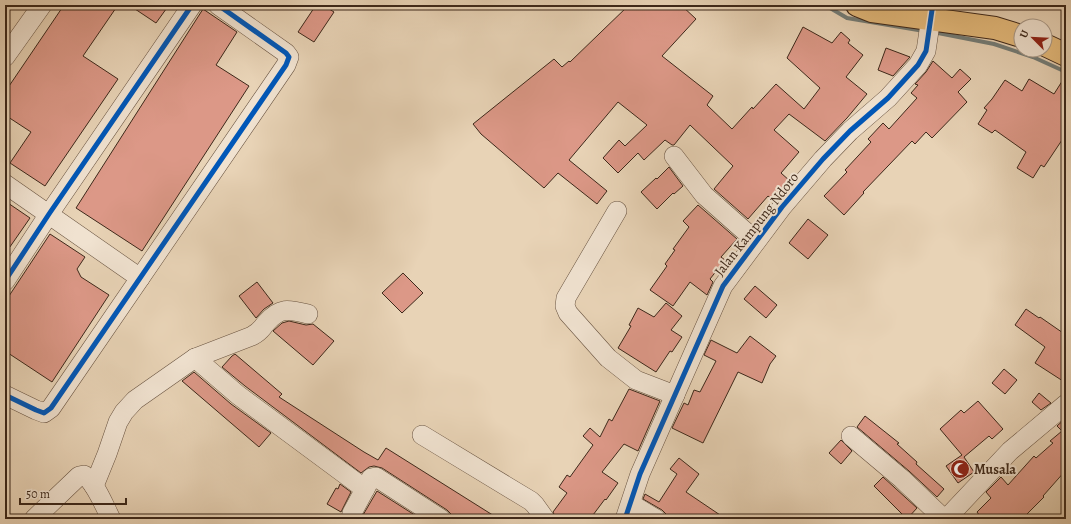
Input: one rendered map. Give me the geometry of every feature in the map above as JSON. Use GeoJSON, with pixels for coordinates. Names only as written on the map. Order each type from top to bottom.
{"type":"FeatureCollection","features":[{"type":"Feature","properties":{"kind":"main road"},"geometry":{"type":"LineString","coordinates":[[857,5],[872,11],[931,17],[995,28],[1013,34]]}},
{"type":"Feature","properties":{"kind":"main road"},"geometry":{"type":"LineString","coordinates":[[896,5],[931,17],[999,19],[1013,23]]}},
{"type":"Feature","properties":{"kind":"main road"},"geometry":{"type":"LineString","coordinates":[[1053,39],[1066,45]]}},
{"type":"Feature","properties":{"kind":"main road"},"geometry":{"type":"LineString","coordinates":[[1053,49],[1066,55]]}},
{"type":"Feature","properties":{"kind":"street"},"geometry":{"type":"LineString","coordinates":[[5,57],[42,5]]}},
{"type":"Feature","properties":{"kind":"street"},"geometry":{"type":"LineString","coordinates":[[5,281],[192,5]]}},
{"type":"Feature","properties":{"kind":"street"},"geometry":{"type":"LineString","coordinates":[[5,395],[36,410],[44,412],[51,408],[286,65],[289,58],[286,53],[218,5]]}},
{"type":"Feature","properties":{"kind":"street","name":"Jalan Kampung Ndoro"},"geometry":{"type":"LineString","coordinates":[[628,512],[640,474],[718,294],[736,267],[782,207],[823,159],[850,131],[888,98],[924,57],[928,45],[931,17]]}},
{"type":"Feature","properties":{"kind":"street"},"geometry":{"type":"LineString","coordinates":[[674,156],[704,195],[756,241]]}},
{"type":"Feature","properties":{"kind":"street"},"geometry":{"type":"LineString","coordinates":[[5,184],[140,278]]}},
{"type":"Feature","properties":{"kind":"street"},"geometry":{"type":"LineString","coordinates":[[617,211],[566,298],[565,306],[568,313],[608,358],[636,380],[675,395]]}},
{"type":"Feature","properties":{"kind":"street"},"geometry":{"type":"LineString","coordinates":[[94,486],[118,422],[124,412],[135,400],[195,358],[252,336],[261,331],[264,325],[280,311],[293,310],[308,314]]}},
{"type":"Feature","properties":{"kind":"street"},"geometry":{"type":"LineString","coordinates":[[195,358],[238,395],[365,489]]}},
{"type":"Feature","properties":{"kind":"street"},"geometry":{"type":"LineString","coordinates":[[851,436],[902,479],[945,519],[1010,451],[1066,404]]}},
{"type":"Feature","properties":{"kind":"street"},"geometry":{"type":"LineString","coordinates":[[422,434],[531,501],[545,519]]}},
{"type":"Feature","properties":{"kind":"street"},"geometry":{"type":"LineString","coordinates":[[34,519],[79,476],[84,475],[87,476],[94,486],[112,519]]}},
{"type":"Feature","properties":{"kind":"street"},"geometry":{"type":"LineString","coordinates":[[350,519],[371,478],[376,477],[441,519]]}},
{"type":"Feature","properties":{"kind":"street"},"geometry":{"type":"LineString","coordinates":[[628,512],[656,519]]}},
{"type":"Feature","properties":{"kind":"building"},"geometry":{"type":"Polygon","coordinates":[[[64,5],[118,5],[83,56],[118,79],[45,186],[10,163],[31,132],[5,115],[5,92],[64,5]]]}},
{"type":"Feature","properties":{"kind":"building"},"geometry":{"type":"Polygon","coordinates":[[[129,5],[169,5],[156,23],[129,5]]]}},
{"type":"Feature","properties":{"kind":"building"},"geometry":{"type":"Polygon","coordinates":[[[316,5],[323,5],[334,12],[314,42],[298,32],[316,5]]]}},
{"type":"Feature","properties":{"kind":"building"},"geometry":{"type":"Polygon","coordinates":[[[629,5],[681,5],[696,19],[662,56],[713,96],[707,105],[732,129],[776,84],[804,109],[820,88],[787,58],[803,27],[832,43],[841,32],[850,40],[848,43],[863,55],[846,77],[867,94],[825,141],[789,114],[774,130],[799,152],[781,173],[790,181],[773,200],[768,196],[748,219],[714,189],[733,166],[690,125],[674,145],[665,140],[644,160],[638,153],[618,173],[603,158],[619,140],[625,146],[647,125],[618,102],[569,160],[607,191],[597,204],[558,173],[544,188],[481,134],[473,124],[554,59],[562,67],[569,61],[570,62],[629,5]]]}},
{"type":"Feature","properties":{"kind":"building"},"geometry":{"type":"Polygon","coordinates":[[[203,9],[237,32],[216,65],[249,86],[142,251],[76,208],[203,9]]]}},
{"type":"Feature","properties":{"kind":"building"},"geometry":{"type":"Polygon","coordinates":[[[886,48],[910,57],[893,76],[878,70],[886,48]]]}},
{"type":"Feature","properties":{"kind":"building"},"geometry":{"type":"Polygon","coordinates":[[[933,61],[952,78],[960,69],[971,79],[958,92],[967,102],[932,138],[926,132],[915,144],[912,141],[863,192],[864,193],[844,215],[824,196],[847,172],[845,170],[871,142],[868,139],[883,123],[889,129],[917,98],[911,93],[918,85],[915,84],[926,72],[933,61]]]}},
{"type":"Feature","properties":{"kind":"building"},"geometry":{"type":"Polygon","coordinates":[[[1066,75],[1066,134],[1044,167],[1041,165],[1033,178],[1017,168],[1026,152],[995,130],[992,133],[978,124],[987,110],[984,108],[1005,80],[1022,91],[1029,79],[1054,94],[1066,75]]]}},
{"type":"Feature","properties":{"kind":"building"},"geometry":{"type":"Polygon","coordinates":[[[669,167],[683,186],[674,194],[673,193],[657,209],[641,192],[669,167]]]}},
{"type":"Feature","properties":{"kind":"building"},"geometry":{"type":"Polygon","coordinates":[[[5,201],[30,218],[5,254],[5,201]]]}},
{"type":"Feature","properties":{"kind":"building"},"geometry":{"type":"Polygon","coordinates":[[[698,205],[737,239],[721,257],[725,260],[710,279],[713,282],[707,295],[690,282],[673,306],[650,290],[667,266],[665,264],[675,250],[673,249],[689,227],[683,221],[698,205]]]}},
{"type":"Feature","properties":{"kind":"building"},"geometry":{"type":"Polygon","coordinates":[[[808,219],[828,235],[808,259],[789,243],[808,219]]]}},
{"type":"Feature","properties":{"kind":"building"},"geometry":{"type":"Polygon","coordinates":[[[50,234],[85,257],[77,269],[81,277],[109,295],[52,382],[5,351],[5,302],[50,234]]]}},
{"type":"Feature","properties":{"kind":"building"},"geometry":{"type":"Polygon","coordinates":[[[403,273],[423,293],[402,313],[382,293],[403,273]]]}},
{"type":"Feature","properties":{"kind":"building"},"geometry":{"type":"Polygon","coordinates":[[[257,282],[273,303],[264,309],[256,318],[239,296],[257,282]]]}},
{"type":"Feature","properties":{"kind":"building"},"geometry":{"type":"Polygon","coordinates":[[[755,286],[777,305],[766,318],[744,299],[755,286]]]}},
{"type":"Feature","properties":{"kind":"building"},"geometry":{"type":"Polygon","coordinates":[[[666,303],[682,316],[671,330],[682,337],[672,352],[670,351],[656,372],[618,348],[631,326],[629,325],[638,308],[654,317],[666,303]]]}},
{"type":"Feature","properties":{"kind":"building"},"geometry":{"type":"Polygon","coordinates":[[[1026,309],[1066,335],[1066,383],[1035,363],[1045,347],[1015,325],[1026,309]]]}},
{"type":"Feature","properties":{"kind":"building"},"geometry":{"type":"Polygon","coordinates":[[[289,321],[306,325],[313,324],[334,341],[313,365],[273,331],[282,323],[289,321]]]}},
{"type":"Feature","properties":{"kind":"building"},"geometry":{"type":"Polygon","coordinates":[[[750,336],[776,356],[770,364],[762,383],[738,372],[703,443],[672,428],[684,403],[688,405],[694,390],[700,392],[716,361],[704,355],[711,340],[737,353],[750,336]]]}},
{"type":"Feature","properties":{"kind":"building"},"geometry":{"type":"Polygon","coordinates":[[[235,354],[282,394],[279,397],[364,452],[378,460],[386,448],[499,519],[452,519],[451,514],[447,510],[382,468],[374,466],[369,467],[361,473],[222,367],[235,354]]]}},
{"type":"Feature","properties":{"kind":"building"},"geometry":{"type":"Polygon","coordinates":[[[1004,369],[1017,380],[1005,394],[992,383],[1004,369]]]}},
{"type":"Feature","properties":{"kind":"building"},"geometry":{"type":"Polygon","coordinates":[[[194,372],[231,404],[271,433],[259,447],[182,381],[194,372]]]}},
{"type":"Feature","properties":{"kind":"building"},"geometry":{"type":"Polygon","coordinates":[[[629,389],[660,401],[638,451],[624,444],[602,472],[618,483],[590,519],[556,519],[553,512],[567,493],[559,487],[567,475],[570,477],[593,445],[583,436],[590,428],[600,437],[609,419],[612,421],[629,389]]]}},
{"type":"Feature","properties":{"kind":"building"},"geometry":{"type":"Polygon","coordinates":[[[1039,393],[1051,403],[1041,410],[1032,402],[1039,393]]]}},
{"type":"Feature","properties":{"kind":"building"},"geometry":{"type":"Polygon","coordinates":[[[978,401],[1003,429],[992,439],[989,436],[964,457],[974,472],[958,483],[946,466],[962,455],[940,429],[961,410],[964,413],[978,401]]]}},
{"type":"Feature","properties":{"kind":"building"},"geometry":{"type":"Polygon","coordinates":[[[865,416],[899,443],[897,444],[917,462],[916,464],[944,489],[937,497],[857,427],[865,416]]]}},
{"type":"Feature","properties":{"kind":"building"},"geometry":{"type":"Polygon","coordinates":[[[1066,418],[1066,470],[1043,496],[1044,497],[1022,519],[982,519],[977,512],[991,498],[986,492],[1001,477],[1008,485],[1034,456],[1036,458],[1053,443],[1050,441],[1062,431],[1057,426],[1066,418]]]}},
{"type":"Feature","properties":{"kind":"building"},"geometry":{"type":"Polygon","coordinates":[[[841,440],[852,451],[841,464],[829,453],[841,440]]]}},
{"type":"Feature","properties":{"kind":"building"},"geometry":{"type":"Polygon","coordinates":[[[679,458],[699,474],[686,492],[726,519],[667,519],[666,514],[662,510],[643,499],[645,494],[659,502],[677,474],[670,469],[679,458]]]}},
{"type":"Feature","properties":{"kind":"building"},"geometry":{"type":"Polygon","coordinates":[[[883,477],[917,508],[907,519],[874,486],[883,477]]]}},
{"type":"Feature","properties":{"kind":"building"},"geometry":{"type":"Polygon","coordinates":[[[340,484],[351,492],[341,512],[327,504],[340,484]]]}},
{"type":"Feature","properties":{"kind":"building"},"geometry":{"type":"Polygon","coordinates":[[[377,491],[421,519],[369,519],[363,515],[377,491]]]}},
{"type":"Feature","properties":{"kind":"waterway"},"geometry":{"type":"LineString","coordinates":[[825,5],[847,18],[924,31]]}},
{"type":"Feature","properties":{"kind":"waterway"},"geometry":{"type":"LineString","coordinates":[[933,32],[994,44],[1033,57],[1066,72]]}},
{"type":"Feature","properties":{"kind":"cycle path"},"geometry":{"type":"LineString","coordinates":[[5,281],[192,5]]}},
{"type":"Feature","properties":{"kind":"cycle path"},"geometry":{"type":"LineString","coordinates":[[5,395],[44,413],[51,408],[286,65],[289,57],[286,53],[218,5]]}},
{"type":"Feature","properties":{"kind":"cycle path"},"geometry":{"type":"LineString","coordinates":[[625,519],[640,474],[723,286],[782,207],[823,159],[850,131],[888,98],[918,65],[926,51],[932,10]]}},
{"type":"Feature","properties":{"kind":"place","name":"Musala"},"geometry":{"type":"Point","coordinates":[960,469]}}]}
